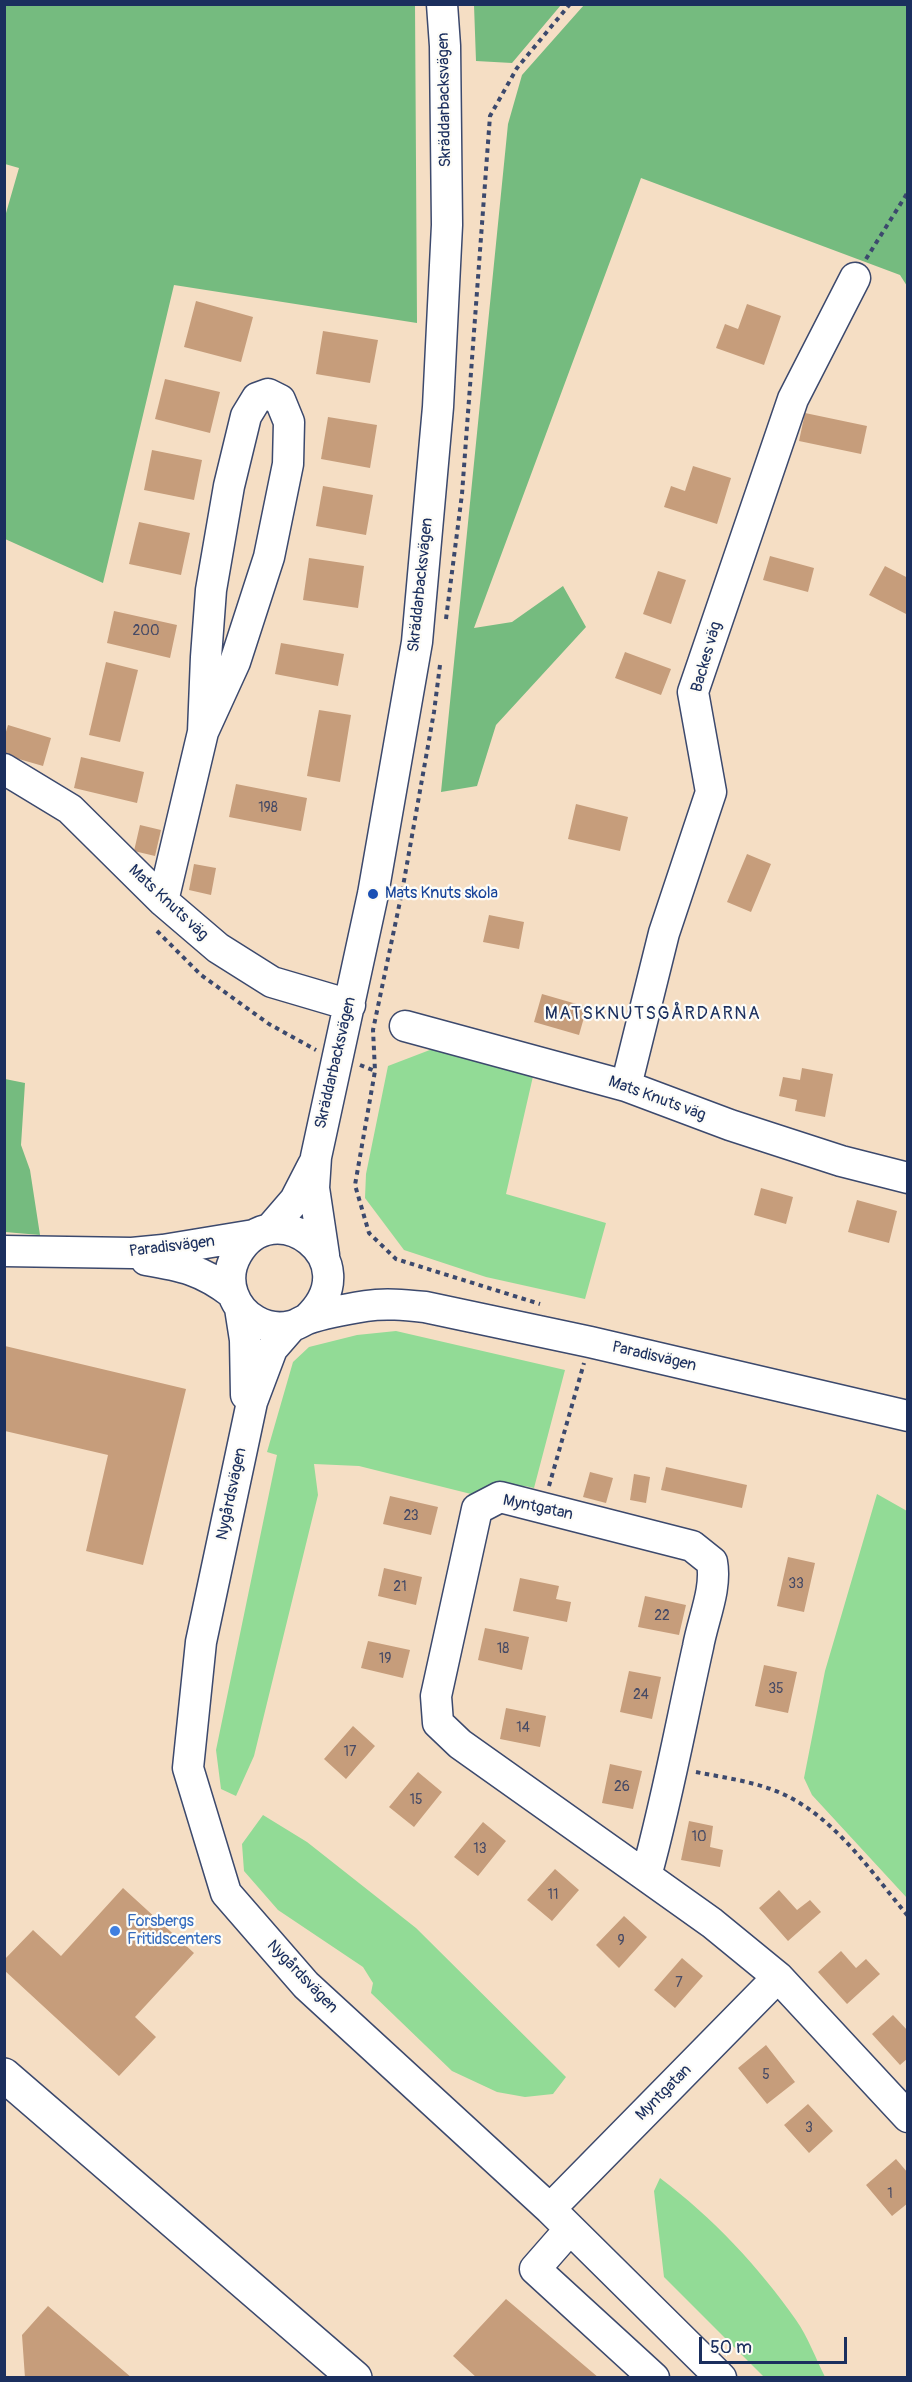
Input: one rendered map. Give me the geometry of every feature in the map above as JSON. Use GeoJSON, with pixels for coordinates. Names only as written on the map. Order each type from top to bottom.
{"type":"FeatureCollection","features":[{"type":"Feature","properties":{"kind":"highway"},"geometry":{"type":"LineString","coordinates":[[4,2075],[355,2378]]}},
{"type":"Feature","properties":{"kind":"highway"},"geometry":{"type":"LineString","coordinates":[[4,2103],[324,2378]]}},
{"type":"Feature","properties":{"kind":"street","name":"Skräddarbacksvägen"},"geometry":{"type":"LineString","coordinates":[[325,1259],[314,1188],[316,1157],[373,894],[415,654],[423,572],[438,406],[447,225],[445,46],[442,4]]}},
{"type":"Feature","properties":{"kind":"street","name":"Backes väg"},"geometry":{"type":"LineString","coordinates":[[626,1086],[664,933],[711,792],[693,692],[792,399],[855,278]]}},
{"type":"Feature","properties":{"kind":"street"},"geometry":{"type":"LineString","coordinates":[[163,901],[203,732],[211,590],[229,486],[246,416],[257,398],[268,394],[280,400],[289,422],[288,464],[269,557],[235,662],[203,732]]}},
{"type":"Feature","properties":{"kind":"street","name":"Mats Knuts väg"},"geometry":{"type":"LineString","coordinates":[[4,769],[70,809],[163,901],[218,948],[272,982],[350,1005]]}},
{"type":"Feature","properties":{"kind":"street","name":"Mats Knuts väg"},"geometry":{"type":"LineString","coordinates":[[405,1026],[626,1086],[730,1125],[841,1161],[908,1178]]}},
{"type":"Feature","properties":{"kind":"street","name":"Skräddarbacksvägen"},"geometry":{"type":"LineString","coordinates":[[262,1232],[295,1200],[316,1157]]}},
{"type":"Feature","properties":{"kind":"street"},"geometry":{"type":"LineString","coordinates":[[286,1228],[301,1233],[314,1242],[325,1259],[329,1279],[327,1294],[319,1308],[300,1322],[278,1328],[263,1325],[250,1318],[236,1300],[230,1276],[233,1260],[241,1246],[262,1232],[286,1228]]}},
{"type":"Feature","properties":{"kind":"street","name":"Paradisvägen"},"geometry":{"type":"LineString","coordinates":[[4,1251],[89,1253],[164,1250],[262,1232]]}},
{"type":"Feature","properties":{"kind":"street","name":"Paradisvägen"},"geometry":{"type":"LineString","coordinates":[[89,1253],[178,1265],[204,1274],[236,1300]]}},
{"type":"Feature","properties":{"kind":"street","name":"Paradisvägen"},"geometry":{"type":"LineString","coordinates":[[325,1259],[356,1290],[399,1305]]}},
{"type":"Feature","properties":{"kind":"street","name":"Nygårdsvägen"},"geometry":{"type":"LineString","coordinates":[[236,1300],[245,1340],[247,1369],[244,1437]]}},
{"type":"Feature","properties":{"kind":"street","name":"Paradisvägen"},"geometry":{"type":"LineString","coordinates":[[300,1322],[366,1306],[425,1307],[590,1342],[908,1416]]}},
{"type":"Feature","properties":{"kind":"street","name":"Nygårdsvägen"},"geometry":{"type":"LineString","coordinates":[[300,1322],[272,1349],[252,1402],[201,1642],[188,1768],[226,1893],[306,1985],[560,2219],[717,2376]]}},
{"type":"Feature","properties":{"kind":"street","name":"Myntgatan"},"geometry":{"type":"LineString","coordinates":[[646,1876],[657,1837],[702,1626],[715,1577],[712,1562],[692,1545],[500,1497],[477,1509],[436,1696],[438,1723],[460,1744],[712,1923],[778,1977],[908,2117]]}},
{"type":"Feature","properties":{"kind":"street","name":"Myntgatan"},"geometry":{"type":"LineString","coordinates":[[654,2378],[535,2268],[560,2219],[778,1977]]}},
{"type":"Feature","properties":{"kind":"path"},"geometry":{"type":"LineString","coordinates":[[446,620],[462,494],[490,116],[517,68],[570,4]]}},
{"type":"Feature","properties":{"kind":"path"},"geometry":{"type":"LineString","coordinates":[[855,278],[908,192]]}},
{"type":"Feature","properties":{"kind":"path"},"geometry":{"type":"LineString","coordinates":[[441,654],[434,711],[402,892],[373,1030],[375,1071],[355,1185],[369,1233],[396,1259],[541,1305]]}},
{"type":"Feature","properties":{"kind":"path"},"geometry":{"type":"LineString","coordinates":[[544,1507],[555,1458],[590,1342]]}},
{"type":"Feature","properties":{"kind":"path"},"geometry":{"type":"LineString","coordinates":[[672,1767],[751,1784],[784,1795],[815,1813],[858,1856],[908,1917]]}},
{"type":"Feature","properties":{"kind":"green space"},"geometry":{"type":"Polygon","coordinates":[[[5,4],[415,5],[417,323],[174,285],[103,583],[5,539],[4,220],[19,168],[5,164],[5,4]]]}},
{"type":"Feature","properties":{"kind":"green space"},"geometry":{"type":"Polygon","coordinates":[[[474,4],[561,5],[512,63],[476,61],[474,4]]]}},
{"type":"Feature","properties":{"kind":"green space"},"geometry":{"type":"Polygon","coordinates":[[[584,5],[907,5],[907,286],[900,275],[641,178],[474,628],[512,622],[563,586],[586,627],[496,725],[477,786],[441,792],[508,124],[522,75],[584,5]]]}},
{"type":"Feature","properties":{"kind":"green space"},"geometry":{"type":"Polygon","coordinates":[[[435,1048],[534,1072],[506,1194],[606,1223],[585,1299],[486,1277],[404,1250],[365,1198],[366,1174],[388,1066],[435,1048]]]}},
{"type":"Feature","properties":{"kind":"green space"},"geometry":{"type":"Polygon","coordinates":[[[5,1079],[25,1083],[21,1145],[30,1170],[40,1235],[5,1232],[5,1079]]]}},
{"type":"Feature","properties":{"kind":"green space"},"geometry":{"type":"Polygon","coordinates":[[[396,1331],[565,1370],[534,1488],[525,1486],[479,1496],[359,1466],[314,1464],[318,1495],[254,1756],[236,1796],[221,1789],[216,1750],[277,1455],[267,1452],[293,1362],[309,1347],[357,1335],[396,1331]]]}},
{"type":"Feature","properties":{"kind":"green space"},"geometry":{"type":"Polygon","coordinates":[[[877,1494],[907,1511],[907,1898],[812,1795],[804,1778],[825,1671],[877,1494]]]}},
{"type":"Feature","properties":{"kind":"green space"},"geometry":{"type":"Polygon","coordinates":[[[263,1815],[307,1842],[416,1928],[566,2077],[553,2094],[525,2097],[497,2092],[452,2071],[371,1993],[373,1983],[363,1967],[278,1910],[244,1871],[242,1844],[263,1815]]]}},
{"type":"Feature","properties":{"kind":"green space"},"geometry":{"type":"Polygon","coordinates":[[[660,2178],[698,2209],[734,2244],[782,2300],[808,2341],[825,2377],[764,2377],[664,2277],[654,2191],[660,2178]]]}},
{"type":"Feature","properties":{"kind":"building"},"geometry":{"type":"Polygon","coordinates":[[[196,301],[253,317],[241,362],[184,347],[196,301]]]}},
{"type":"Feature","properties":{"kind":"building"},"geometry":{"type":"Polygon","coordinates":[[[747,304],[781,316],[764,365],[716,348],[725,324],[738,329],[747,304]]]}},
{"type":"Feature","properties":{"kind":"building"},"geometry":{"type":"Polygon","coordinates":[[[323,331],[378,340],[370,383],[316,374],[323,331]]]}},
{"type":"Feature","properties":{"kind":"building"},"geometry":{"type":"Polygon","coordinates":[[[165,379],[220,392],[210,433],[155,419],[165,379]]]}},
{"type":"Feature","properties":{"kind":"building"},"geometry":{"type":"Polygon","coordinates":[[[805,413],[867,426],[861,454],[799,441],[805,413]]]}},
{"type":"Feature","properties":{"kind":"building"},"geometry":{"type":"Polygon","coordinates":[[[328,417],[377,425],[370,468],[321,459],[328,417]]]}},
{"type":"Feature","properties":{"kind":"building"},"geometry":{"type":"Polygon","coordinates":[[[152,450],[202,460],[194,500],[144,490],[152,450]]]}},
{"type":"Feature","properties":{"kind":"building"},"geometry":{"type":"Polygon","coordinates":[[[693,466],[731,478],[717,524],[664,507],[671,486],[685,491],[693,466]]]}},
{"type":"Feature","properties":{"kind":"building"},"geometry":{"type":"Polygon","coordinates":[[[323,486],[373,495],[366,535],[316,526],[323,486]]]}},
{"type":"Feature","properties":{"kind":"building"},"geometry":{"type":"Polygon","coordinates":[[[139,522],[190,533],[181,575],[129,564],[139,522]]]}},
{"type":"Feature","properties":{"kind":"building"},"geometry":{"type":"Polygon","coordinates":[[[770,556],[814,568],[808,592],[763,580],[770,556]]]}},
{"type":"Feature","properties":{"kind":"building"},"geometry":{"type":"Polygon","coordinates":[[[309,558],[364,566],[358,608],[303,600],[309,558]]]}},
{"type":"Feature","properties":{"kind":"building"},"geometry":{"type":"Polygon","coordinates":[[[885,566],[908,578],[908,615],[869,595],[885,566]]]}},
{"type":"Feature","properties":{"kind":"building"},"geometry":{"type":"Polygon","coordinates":[[[658,571],[686,580],[671,624],[643,614],[658,571]]]}},
{"type":"Feature","properties":{"kind":"building"},"geometry":{"type":"Polygon","coordinates":[[[114,611],[177,625],[170,658],[107,643],[114,611]]]}},
{"type":"Feature","properties":{"kind":"building"},"geometry":{"type":"Polygon","coordinates":[[[281,643],[344,654],[338,686],[275,674],[281,643]]]}},
{"type":"Feature","properties":{"kind":"building"},"geometry":{"type":"Polygon","coordinates":[[[625,652],[671,669],[661,695],[615,678],[625,652]]]}},
{"type":"Feature","properties":{"kind":"building"},"geometry":{"type":"Polygon","coordinates":[[[106,662],[138,670],[120,742],[89,735],[106,662]]]}},
{"type":"Feature","properties":{"kind":"building"},"geometry":{"type":"Polygon","coordinates":[[[319,710],[351,715],[340,782],[307,776],[319,710]]]}},
{"type":"Feature","properties":{"kind":"building"},"geometry":{"type":"Polygon","coordinates":[[[8,725],[51,738],[43,766],[5,755],[5,735],[8,725]]]}},
{"type":"Feature","properties":{"kind":"building"},"geometry":{"type":"Polygon","coordinates":[[[81,757],[144,772],[137,803],[74,788],[81,757]]]}},
{"type":"Feature","properties":{"kind":"building"},"geometry":{"type":"Polygon","coordinates":[[[236,784],[307,798],[301,831],[229,817],[236,784]]]}},
{"type":"Feature","properties":{"kind":"building"},"geometry":{"type":"Polygon","coordinates":[[[576,804],[628,817],[620,851],[568,839],[576,804]]]}},
{"type":"Feature","properties":{"kind":"building"},"geometry":{"type":"Polygon","coordinates":[[[140,825],[161,830],[155,856],[134,851],[140,825]]]}},
{"type":"Feature","properties":{"kind":"building"},"geometry":{"type":"Polygon","coordinates":[[[747,854],[771,864],[751,912],[727,902],[747,854]]]}},
{"type":"Feature","properties":{"kind":"building"},"geometry":{"type":"Polygon","coordinates":[[[194,864],[216,868],[211,895],[189,890],[194,864]]]}},
{"type":"Feature","properties":{"kind":"building"},"geometry":{"type":"Polygon","coordinates":[[[489,915],[524,922],[519,949],[483,942],[489,915]]]}},
{"type":"Feature","properties":{"kind":"building"},"geometry":{"type":"Polygon","coordinates":[[[542,994],[587,1007],[579,1035],[534,1022],[542,994]]]}},
{"type":"Feature","properties":{"kind":"building"},"geometry":{"type":"Polygon","coordinates":[[[802,1068],[833,1074],[825,1117],[795,1111],[797,1100],[779,1096],[783,1077],[800,1080],[802,1068]]]}},
{"type":"Feature","properties":{"kind":"building"},"geometry":{"type":"Polygon","coordinates":[[[761,1188],[793,1197],[786,1224],[754,1215],[761,1188]]]}},
{"type":"Feature","properties":{"kind":"building"},"geometry":{"type":"Polygon","coordinates":[[[857,1200],[897,1211],[889,1243],[848,1232],[857,1200]]]}},
{"type":"Feature","properties":{"kind":"building"},"geometry":{"type":"Polygon","coordinates":[[[5,1346],[186,1389],[143,1565],[86,1551],[108,1455],[5,1431],[5,1346]]]}},
{"type":"Feature","properties":{"kind":"building"},"geometry":{"type":"Polygon","coordinates":[[[666,1467],[747,1485],[742,1508],[661,1490],[666,1467]]]}},
{"type":"Feature","properties":{"kind":"building"},"geometry":{"type":"Polygon","coordinates":[[[590,1472],[613,1478],[606,1503],[583,1497],[590,1472]]]}},
{"type":"Feature","properties":{"kind":"building"},"geometry":{"type":"Polygon","coordinates":[[[634,1474],[650,1477],[646,1503],[630,1500],[634,1474]]]}},
{"type":"Feature","properties":{"kind":"building"},"geometry":{"type":"Polygon","coordinates":[[[390,1496],[438,1507],[431,1535],[383,1524],[390,1496]]]}},
{"type":"Feature","properties":{"kind":"building"},"geometry":{"type":"Polygon","coordinates":[[[788,1557],[815,1563],[804,1612],[777,1606],[788,1557]]]}},
{"type":"Feature","properties":{"kind":"building"},"geometry":{"type":"Polygon","coordinates":[[[384,1568],[422,1577],[416,1605],[378,1596],[384,1568]]]}},
{"type":"Feature","properties":{"kind":"building"},"geometry":{"type":"Polygon","coordinates":[[[520,1578],[559,1586],[556,1599],[571,1602],[567,1622],[513,1611],[520,1578]]]}},
{"type":"Feature","properties":{"kind":"building"},"geometry":{"type":"Polygon","coordinates":[[[645,1596],[686,1605],[679,1635],[638,1627],[645,1596]]]}},
{"type":"Feature","properties":{"kind":"building"},"geometry":{"type":"Polygon","coordinates":[[[485,1628],[529,1637],[522,1670],[478,1660],[485,1628]]]}},
{"type":"Feature","properties":{"kind":"building"},"geometry":{"type":"Polygon","coordinates":[[[368,1641],[410,1650],[403,1678],[361,1668],[368,1641]]]}},
{"type":"Feature","properties":{"kind":"building"},"geometry":{"type":"Polygon","coordinates":[[[764,1665],[797,1672],[788,1713],[755,1706],[764,1665]]]}},
{"type":"Feature","properties":{"kind":"building"},"geometry":{"type":"Polygon","coordinates":[[[629,1671],[661,1677],[652,1719],[620,1712],[629,1671]]]}},
{"type":"Feature","properties":{"kind":"building"},"geometry":{"type":"Polygon","coordinates":[[[506,1708],[546,1716],[540,1747],[500,1739],[506,1708]]]}},
{"type":"Feature","properties":{"kind":"building"},"geometry":{"type":"Polygon","coordinates":[[[353,1726],[375,1746],[346,1779],[324,1759],[353,1726]]]}},
{"type":"Feature","properties":{"kind":"building"},"geometry":{"type":"Polygon","coordinates":[[[610,1764],[642,1771],[633,1809],[602,1803],[610,1764]]]}},
{"type":"Feature","properties":{"kind":"building"},"geometry":{"type":"Polygon","coordinates":[[[418,1772],[442,1792],[414,1827],[389,1807],[418,1772]]]}},
{"type":"Feature","properties":{"kind":"building"},"geometry":{"type":"Polygon","coordinates":[[[689,1821],[713,1826],[710,1847],[723,1850],[720,1867],[681,1860],[689,1821]]]}},
{"type":"Feature","properties":{"kind":"building"},"geometry":{"type":"Polygon","coordinates":[[[483,1822],[506,1841],[478,1876],[454,1857],[483,1822]]]}},
{"type":"Feature","properties":{"kind":"building"},"geometry":{"type":"Polygon","coordinates":[[[555,1869],[579,1890],[552,1921],[527,1900],[555,1869]]]}},
{"type":"Feature","properties":{"kind":"building"},"geometry":{"type":"Polygon","coordinates":[[[123,1888],[194,1953],[135,2017],[156,2037],[119,2076],[4,1970],[4,1960],[33,1930],[61,1956],[123,1888]]]}},
{"type":"Feature","properties":{"kind":"building"},"geometry":{"type":"Polygon","coordinates":[[[779,1890],[797,1910],[810,1900],[821,1912],[788,1941],[759,1908],[779,1890]]]}},
{"type":"Feature","properties":{"kind":"building"},"geometry":{"type":"Polygon","coordinates":[[[624,1916],[647,1937],[619,1968],[596,1945],[624,1916]]]}},
{"type":"Feature","properties":{"kind":"building"},"geometry":{"type":"Polygon","coordinates":[[[841,1951],[856,1968],[866,1959],[880,1974],[847,2004],[818,1972],[841,1951]]]}},
{"type":"Feature","properties":{"kind":"building"},"geometry":{"type":"Polygon","coordinates":[[[682,1958],[703,1976],[675,2008],[654,1990],[682,1958]]]}},
{"type":"Feature","properties":{"kind":"building"},"geometry":{"type":"Polygon","coordinates":[[[893,2015],[908,2031],[908,2058],[900,2065],[872,2034],[893,2015]]]}},
{"type":"Feature","properties":{"kind":"building"},"geometry":{"type":"Polygon","coordinates":[[[766,2045],[795,2082],[767,2104],[738,2068],[766,2045]]]}},
{"type":"Feature","properties":{"kind":"building"},"geometry":{"type":"Polygon","coordinates":[[[808,2104],[833,2131],[809,2153],[784,2125],[808,2104]]]}},
{"type":"Feature","properties":{"kind":"building"},"geometry":{"type":"Polygon","coordinates":[[[896,2159],[908,2173],[908,2203],[892,2216],[866,2185],[896,2159]]]}},
{"type":"Feature","properties":{"kind":"building"},"geometry":{"type":"Polygon","coordinates":[[[506,2299],[599,2378],[477,2378],[453,2356],[506,2299]]]}},
{"type":"Feature","properties":{"kind":"building"},"geometry":{"type":"Polygon","coordinates":[[[48,2306],[132,2378],[25,2378],[22,2335],[48,2306]]]}},
{"type":"Feature","properties":{"kind":"place","name":"Mats Knuts skola"},"geometry":{"type":"Point","coordinates":[373,894]}},
{"type":"Feature","properties":{"kind":"place","name":"Forsbergs Fritidscenters"},"geometry":{"type":"Point","coordinates":[115,1931]}},
{"type":"Feature","properties":{"kind":"district","name":"MATSKNUTSGÅRDARNA"},"geometry":{"type":"Point","coordinates":[653,1014]}}]}
